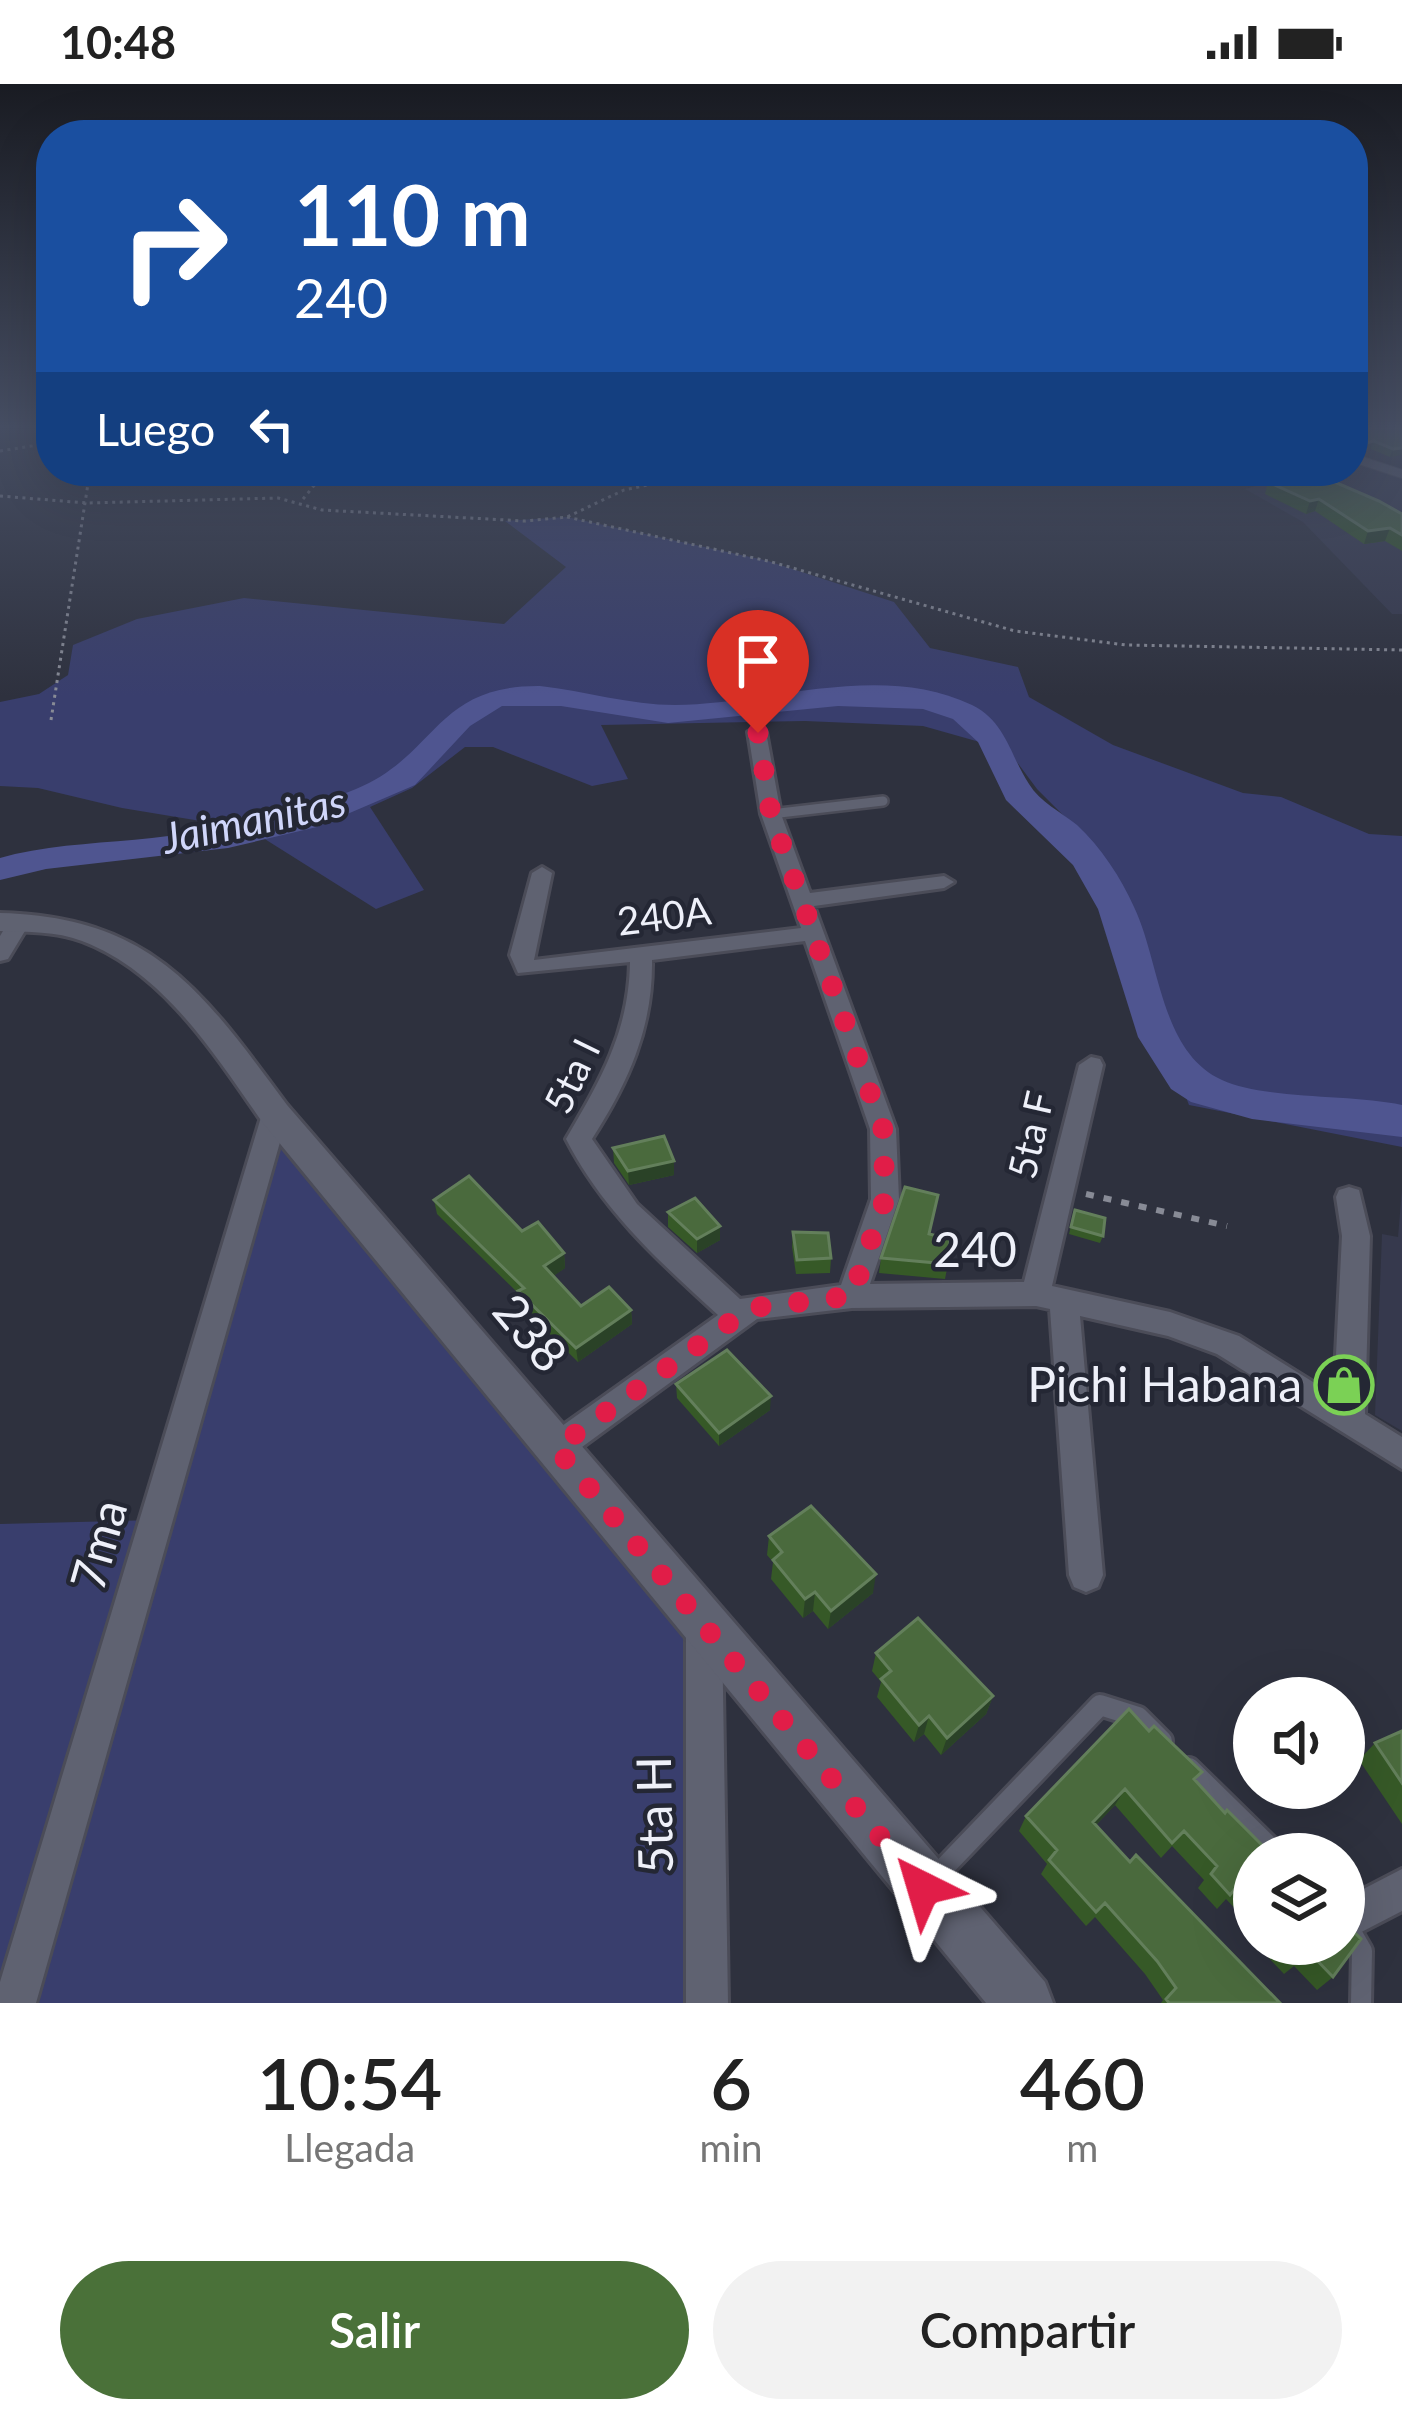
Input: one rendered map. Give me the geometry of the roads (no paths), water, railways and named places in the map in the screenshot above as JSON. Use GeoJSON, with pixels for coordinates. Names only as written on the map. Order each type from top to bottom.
{"type":"FeatureCollection","features":[{"type":"Feature","properties":{"kind":"street"},"geometry":{"type":"LineString","coordinates":[[758,733],[771,814],[883,1129],[885,1199],[852,1296]]}},
{"type":"Feature","properties":{"kind":"street","name":"240A"},"geometry":{"type":"LineString","coordinates":[[542,873],[521,955],[526,968],[812,933]]}},
{"type":"Feature","properties":{"kind":"street"},"geometry":{"type":"LineString","coordinates":[[800,901],[944,882]]}},
{"type":"Feature","properties":{"kind":"street"},"geometry":{"type":"LineString","coordinates":[[0,954],[10,921]]}},
{"type":"Feature","properties":{"kind":"street","name":"238"},"geometry":{"type":"LineString","coordinates":[[10,921],[72,926],[142,958],[178,989],[275,1114],[1024,2003]]}},
{"type":"Feature","properties":{"kind":"street","name":"5ta I"},"geometry":{"type":"LineString","coordinates":[[641,956],[643,988],[637,1030],[614,1085],[579,1138],[592,1170],[632,1216],[737,1315]]}},
{"type":"Feature","properties":{"kind":"street","name":"5ta F"},"geometry":{"type":"LineString","coordinates":[[1086,1575],[1050,1297],[1062,1189],[1091,1065]]}},
{"type":"Feature","properties":{"kind":"street","name":"7ma"},"geometry":{"type":"LineString","coordinates":[[15,2003],[275,1114]]}},
{"type":"Feature","properties":{"kind":"street"},"geometry":{"type":"LineString","coordinates":[[1349,1197],[1356,1236],[1349,1418]]}},
{"type":"Feature","properties":{"kind":"street","name":"240"},"geometry":{"type":"LineString","coordinates":[[556,1448],[737,1315],[768,1302],[852,1296],[1050,1297],[1170,1324],[1228,1345],[1402,1454]]}},
{"type":"Feature","properties":{"kind":"street","name":"5ta H"},"geometry":{"type":"LineString","coordinates":[[704,1627],[707,2003]]}},
{"type":"Feature","properties":{"kind":"street"},"geometry":{"type":"LineString","coordinates":[[1365,1910],[1402,1889]]}},
{"type":"Feature","properties":{"kind":"lane"},"geometry":{"type":"LineString","coordinates":[[771,814],[883,802]]}},
{"type":"Feature","properties":{"kind":"lane"},"geometry":{"type":"LineString","coordinates":[[923,1888],[1100,1705],[1138,1717],[1256,1833]]}},
{"type":"Feature","properties":{"kind":"lane"},"geometry":{"type":"LineString","coordinates":[[1361,1965],[1361,2003]]}},
{"type":"Feature","properties":{"kind":"waterway","name":"Jaimanitas"},"geometry":{"type":"LineString","coordinates":[[0,869],[46,858],[202,842],[305,819],[395,783],[471,709],[498,697],[561,697],[668,714],[838,697],[928,700],[964,713],[991,737],[1018,793],[1067,835],[1091,864],[1117,909],[1158,1037],[1186,1078],[1206,1091],[1252,1103],[1402,1121]]}},
{"type":"Feature","properties":{"kind":"place","name":"Pichi Habana"},"geometry":{"type":"Point","coordinates":[1344,1385]}}]}
